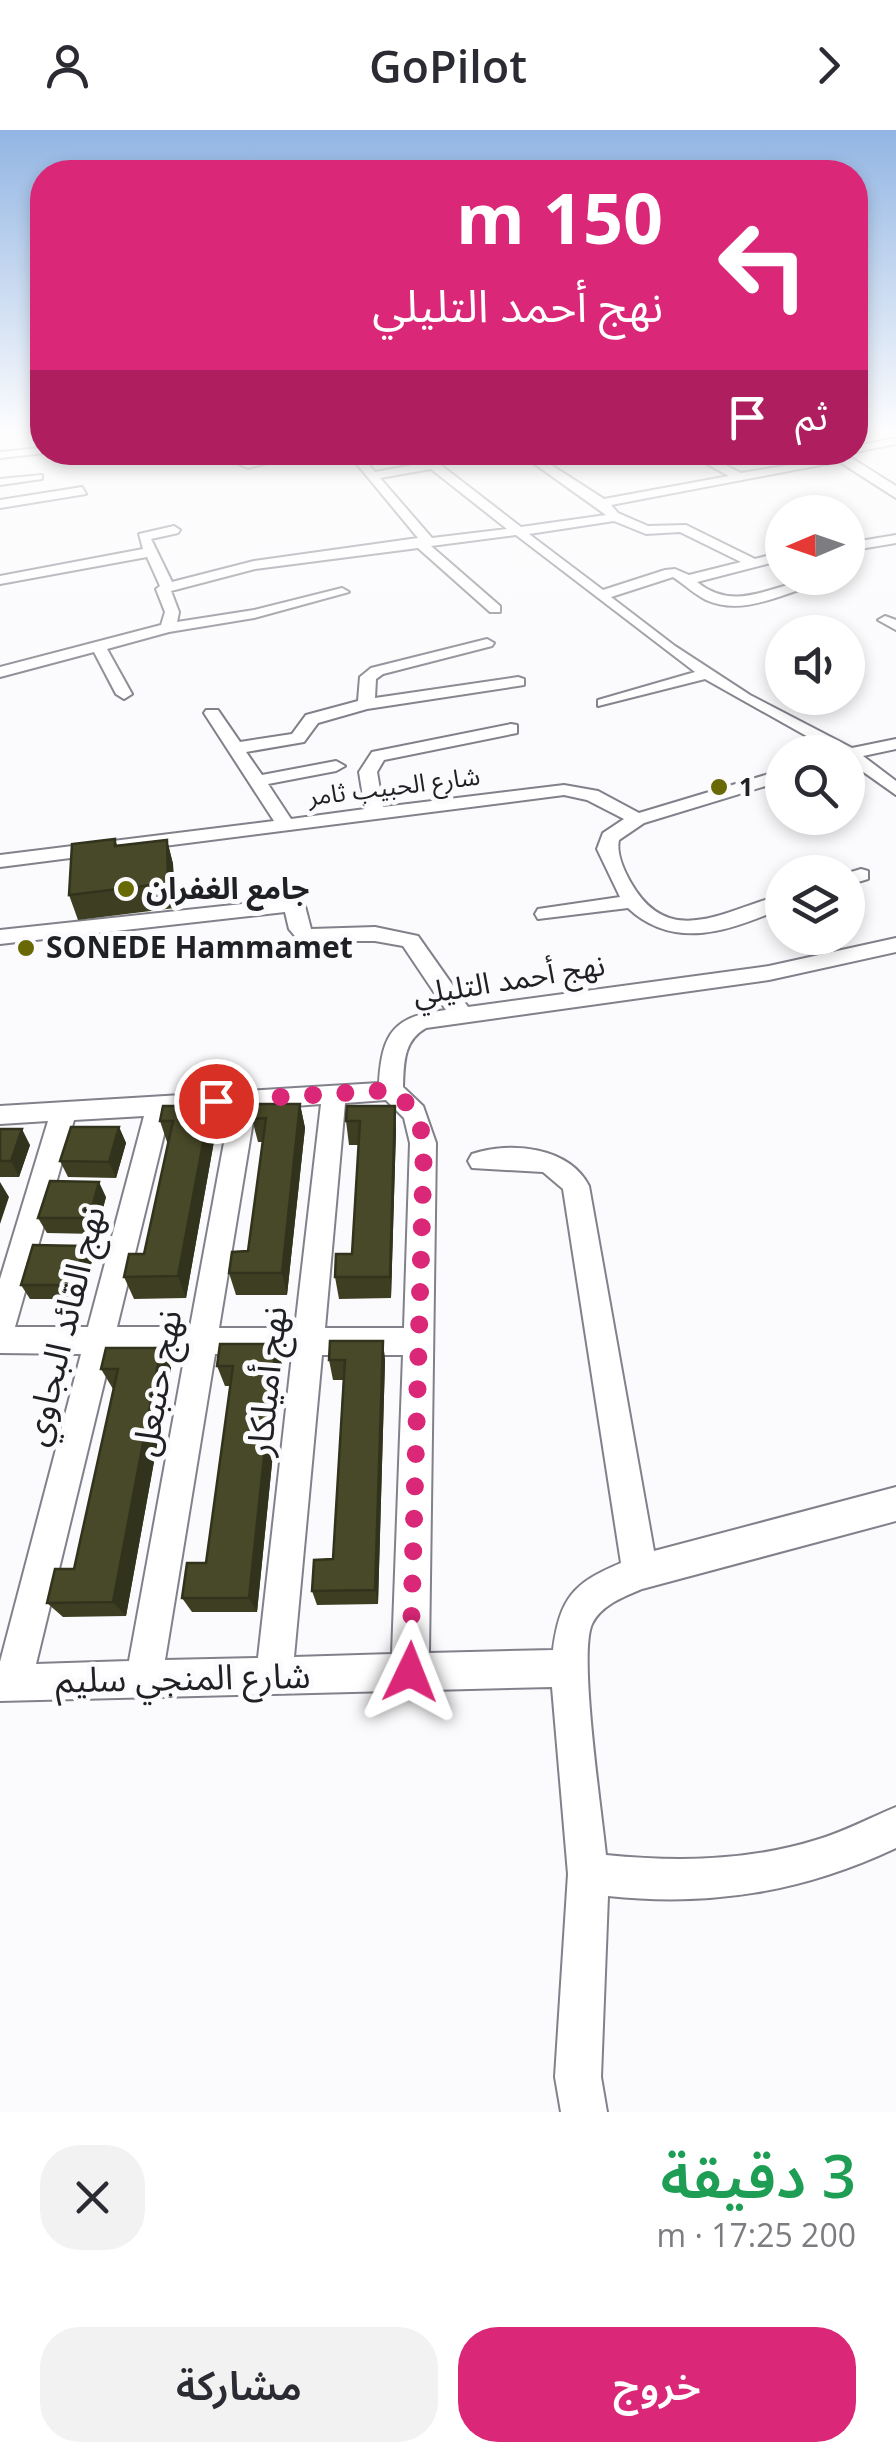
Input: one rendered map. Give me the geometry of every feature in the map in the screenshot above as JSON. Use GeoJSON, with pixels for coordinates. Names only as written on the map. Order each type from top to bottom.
{"type":"FeatureCollection","features":[{"type":"Feature","properties":{"kind":"street"},"geometry":{"type":"LineString","coordinates":[[410,523],[423,541],[495,609]]}},
{"type":"Feature","properties":{"kind":"street"},"geometry":{"type":"LineString","coordinates":[[508,523],[708,674],[814,735]]}},
{"type":"Feature","properties":{"kind":"street"},"geometry":{"type":"LineString","coordinates":[[166,586],[254,565],[575,523]]}},
{"type":"Feature","properties":{"kind":"street"},"geometry":{"type":"LineString","coordinates":[[632,523],[650,531],[682,528],[751,562]]}},
{"type":"Feature","properties":{"kind":"street"},"geometry":{"type":"LineString","coordinates":[[168,628],[172,620],[166,586],[146,535],[174,530]]}},
{"type":"Feature","properties":{"kind":"street"},"geometry":{"type":"LineString","coordinates":[[865,544],[896,538]]}},
{"type":"Feature","properties":{"kind":"street"},"geometry":{"type":"LineString","coordinates":[[0,580],[150,552]]}},
{"type":"Feature","properties":{"kind":"street"},"geometry":{"type":"LineString","coordinates":[[688,580],[765,559]]}},
{"type":"Feature","properties":{"kind":"street"},"geometry":{"type":"LineString","coordinates":[[600,596],[671,573],[722,603],[765,594]]}},
{"type":"Feature","properties":{"kind":"street"},"geometry":{"type":"LineString","coordinates":[[0,672],[168,628],[254,614],[342,592]]}},
{"type":"Feature","properties":{"kind":"street"},"geometry":{"type":"LineString","coordinates":[[366,704],[368,677],[378,671],[487,643]]}},
{"type":"Feature","properties":{"kind":"street"},"geometry":{"type":"LineString","coordinates":[[98,646],[124,694]]}},
{"type":"Feature","properties":{"kind":"street"},"geometry":{"type":"LineString","coordinates":[[604,702],[708,674]]}},
{"type":"Feature","properties":{"kind":"street"},"geometry":{"type":"LineString","coordinates":[[238,748],[298,738],[312,719],[366,704],[518,682]]}},
{"type":"Feature","properties":{"kind":"street"},"geometry":{"type":"LineString","coordinates":[[212,713],[286,826]]}},
{"type":"Feature","properties":{"kind":"street"},"geometry":{"type":"LineString","coordinates":[[375,813],[368,772],[378,756],[510,730]]}},
{"type":"Feature","properties":{"kind":"street"},"geometry":{"type":"LineString","coordinates":[[865,750],[896,744]]}},
{"type":"Feature","properties":{"kind":"street"},"geometry":{"type":"LineString","coordinates":[[258,781],[336,766]]}},
{"type":"Feature","properties":{"kind":"street"},"geometry":{"type":"LineString","coordinates":[[865,766],[896,790]]}},
{"type":"Feature","properties":{"kind":"street"},"geometry":{"type":"LineString","coordinates":[[765,780],[637,819],[610,836],[606,850],[634,902],[659,925],[680,929],[719,924],[765,907]]}},
{"type":"Feature","properties":{"kind":"street","name":"شارع الحبيب ثامر"},"geometry":{"type":"LineString","coordinates":[[0,862],[564,790],[592,795],[637,819]]}},
{"type":"Feature","properties":{"kind":"street"},"geometry":{"type":"LineString","coordinates":[[544,914],[634,902]]}},
{"type":"Feature","properties":{"kind":"street"},"geometry":{"type":"LineString","coordinates":[[0,937],[288,905],[298,911],[299,929],[306,936],[376,934],[410,941],[462,1015]]}},
{"type":"Feature","properties":{"kind":"street","name":"نهج أحمد التليلي"},"geometry":{"type":"LineString","coordinates":[[391,1090],[394,1045],[399,1034],[421,1020],[769,973],[896,945]]}},
{"type":"Feature","properties":{"kind":"street"},"geometry":{"type":"LineString","coordinates":[[0,1114],[391,1090],[411,1106],[420,1121],[424,1143],[410,1672]]}},
{"type":"Feature","properties":{"kind":"street","name":"نهج أميلكار"},"geometry":{"type":"LineString","coordinates":[[274,1676],[334,1094]]}},
{"type":"Feature","properties":{"kind":"street","name":"نهج حنبعل"},"geometry":{"type":"LineString","coordinates":[[144,1679],[244,1100]]}},
{"type":"Feature","properties":{"kind":"street","name":"نهج القائد البجاوي"},"geometry":{"type":"LineString","coordinates":[[6,1682],[99,1341],[158,1105]]}},
{"type":"Feature","properties":{"kind":"street"},"geometry":{"type":"LineString","coordinates":[[0,1327],[64,1111]]}},
{"type":"Feature","properties":{"kind":"street"},"geometry":{"type":"LineString","coordinates":[[481,1161],[548,1162],[567,1169],[576,1186],[640,1572]]}},
{"type":"Feature","properties":{"kind":"street"},"geometry":{"type":"LineString","coordinates":[[0,1340],[419,1342]]}},
{"type":"Feature","properties":{"kind":"street"},"geometry":{"type":"LineString","coordinates":[[584,2112],[578,2077],[588,1874],[569,1668],[575,1616],[601,1588],[640,1572],[896,1504]]}},
{"type":"Feature","properties":{"kind":"street","name":"شارع المنجي سليم"},"geometry":{"type":"LineString","coordinates":[[6,1682],[569,1668]]}},
{"type":"Feature","properties":{"kind":"street"},"geometry":{"type":"LineString","coordinates":[[588,1874],[656,1882],[730,1879],[789,1871],[846,1853],[896,1827]]}},
{"type":"Feature","properties":{"kind":"building"},"geometry":{"type":"Polygon","coordinates":[[[115,839],[115,846],[167,840],[168,883],[69,895],[72,844],[115,839]]]}},
{"type":"Feature","properties":{"kind":"building"},"geometry":{"type":"Polygon","coordinates":[[[255,1104],[300,1104],[282,1273],[229,1273],[232,1252],[248,1251],[266,1118],[252,1119],[255,1104]]]}},
{"type":"Feature","properties":{"kind":"building"},"geometry":{"type":"Polygon","coordinates":[[[163,1106],[210,1106],[178,1276],[124,1277],[129,1254],[144,1254],[173,1121],[160,1121],[163,1106]]]}},
{"type":"Feature","properties":{"kind":"building"},"geometry":{"type":"Polygon","coordinates":[[[347,1106],[395,1106],[390,1277],[335,1277],[336,1254],[352,1254],[360,1121],[346,1121],[347,1106]]]}},
{"type":"Feature","properties":{"kind":"building"},"geometry":{"type":"Polygon","coordinates":[[[71,1127],[119,1127],[109,1162],[60,1161],[71,1127]]]}},
{"type":"Feature","properties":{"kind":"building"},"geometry":{"type":"Polygon","coordinates":[[[0,1129],[22,1129],[11,1161],[0,1161],[0,1129]]]}},
{"type":"Feature","properties":{"kind":"building"},"geometry":{"type":"Polygon","coordinates":[[[50,1181],[99,1182],[89,1218],[38,1218],[50,1181]]]}},
{"type":"Feature","properties":{"kind":"building"},"geometry":{"type":"Polygon","coordinates":[[[33,1245],[84,1246],[73,1285],[21,1285],[33,1245]]]}},
{"type":"Feature","properties":{"kind":"building"},"geometry":{"type":"Polygon","coordinates":[[[330,1341],[383,1341],[375,1590],[312,1591],[314,1560],[333,1559],[345,1360],[329,1360],[330,1341]]]}},
{"type":"Feature","properties":{"kind":"building"},"geometry":{"type":"Polygon","coordinates":[[[220,1344],[276,1344],[249,1598],[182,1598],[187,1563],[206,1563],[233,1366],[217,1366],[220,1344]]]}},
{"type":"Feature","properties":{"kind":"building"},"geometry":{"type":"Polygon","coordinates":[[[106,1348],[161,1348],[113,1602],[47,1603],[55,1569],[74,1569],[118,1369],[101,1369],[106,1348]]]}},
{"type":"Feature","properties":{"kind":"place","name":"1"},"geometry":{"type":"Point","coordinates":[719,787]}},
{"type":"Feature","properties":{"kind":"place","name":"جامع الغفران"},"geometry":{"type":"Point","coordinates":[126,889]}},
{"type":"Feature","properties":{"kind":"place","name":"SONEDE Hammamet"},"geometry":{"type":"Point","coordinates":[26,948]}},
{"type":"Feature","properties":{"kind":"route"},"geometry":{"type":"LineString","coordinates":[[216,1101],[391,1090],[411,1106],[420,1121],[424,1143],[410,1672]]}}]}
